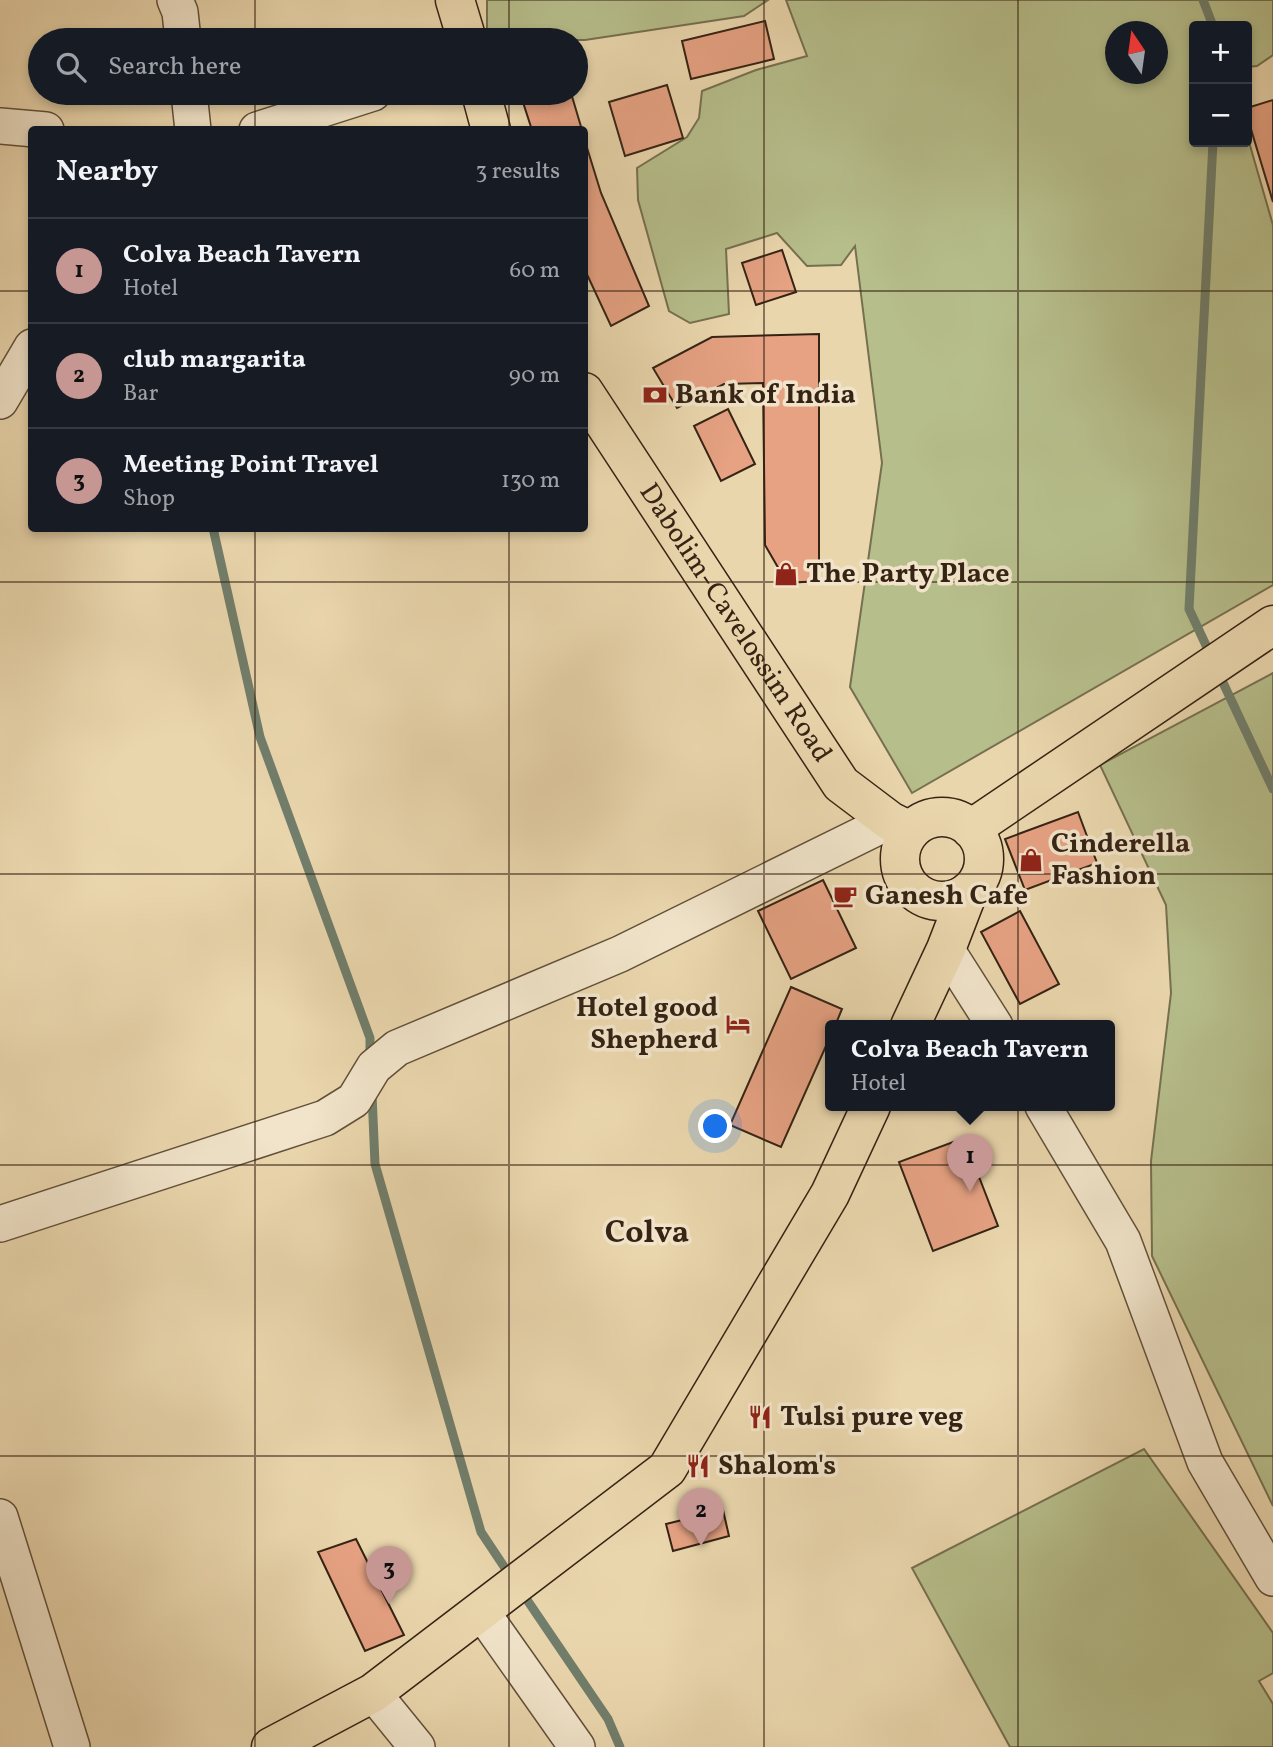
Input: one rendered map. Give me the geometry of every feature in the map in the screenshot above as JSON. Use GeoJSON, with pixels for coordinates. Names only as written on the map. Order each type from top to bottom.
{"type":"FeatureCollection","features":[{"type":"Feature","properties":{"kind":"main road"},"geometry":{"type":"LineString","coordinates":[[455,0],[463,28]]}},
{"type":"Feature","properties":{"kind":"main road"},"geometry":{"type":"LineString","coordinates":[[484,105],[490,126]]}},
{"type":"Feature","properties":{"kind":"main road","name":"Dabolim-Cavelossim Road"},"geometry":{"type":"LineString","coordinates":[[588,398],[841,784],[900,826]]}},
{"type":"Feature","properties":{"kind":"main road"},"geometry":{"type":"LineString","coordinates":[[971,828],[1273,625]]}},
{"type":"Feature","properties":{"kind":"main road"},"geometry":{"type":"LineString","coordinates":[[947,817],[971,828],[980,840],[984,854],[984,868],[978,881],[968,892],[956,899],[944,901],[921,896],[904,879],[900,867],[903,842],[900,826],[947,817]]}},
{"type":"Feature","properties":{"kind":"main road"},"geometry":{"type":"LineString","coordinates":[[913,1020],[946,949],[968,892]]}},
{"type":"Feature","properties":{"kind":"main road"},"geometry":{"type":"LineString","coordinates":[[921,896],[946,949]]}},
{"type":"Feature","properties":{"kind":"main road"},"geometry":{"type":"LineString","coordinates":[[271,1747],[373,1693],[667,1469],[830,1194],[869,1111]]}},
{"type":"Feature","properties":{"kind":"street"},"geometry":{"type":"LineString","coordinates":[[175,0],[182,28]]}},
{"type":"Feature","properties":{"kind":"street"},"geometry":{"type":"LineString","coordinates":[[190,105],[193,126]]}},
{"type":"Feature","properties":{"kind":"street"},"geometry":{"type":"LineString","coordinates":[[270,126],[335,105]]}},
{"type":"Feature","properties":{"kind":"street"},"geometry":{"type":"LineString","coordinates":[[0,126],[28,128]]}},
{"type":"Feature","properties":{"kind":"street"},"geometry":{"type":"LineString","coordinates":[[0,401],[28,354]]}},
{"type":"Feature","properties":{"kind":"street"},"geometry":{"type":"LineString","coordinates":[[0,1224],[325,1118],[354,1100],[374,1067],[397,1048],[620,954],[900,826]]}},
{"type":"Feature","properties":{"kind":"street"},"geometry":{"type":"LineString","coordinates":[[946,949],[991,1020]]}},
{"type":"Feature","properties":{"kind":"street"},"geometry":{"type":"LineString","coordinates":[[1046,1111],[1123,1241],[1205,1462],[1273,1578]]}},
{"type":"Feature","properties":{"kind":"street"},"geometry":{"type":"LineString","coordinates":[[0,1517],[72,1747]]}},
{"type":"Feature","properties":{"kind":"street"},"geometry":{"type":"LineString","coordinates":[[481,1611],[577,1747]]}},
{"type":"Feature","properties":{"kind":"street"},"geometry":{"type":"LineString","coordinates":[[373,1693],[417,1747]]}},
{"type":"Feature","properties":{"kind":"green space"},"geometry":{"type":"Polygon","coordinates":[[[487,0],[768,0],[744,16],[588,40],[588,28],[487,28],[487,0]]]}},
{"type":"Feature","properties":{"kind":"green space"},"geometry":{"type":"Polygon","coordinates":[[[786,0],[1273,0],[1273,55],[1257,66],[1252,66],[1252,21],[1189,21],[1189,147],[1250,147],[1273,225],[1273,585],[912,793],[850,687],[882,463],[855,246],[841,265],[807,266],[777,233],[726,249],[729,314],[690,323],[669,311],[638,200],[637,168],[687,137],[699,118],[702,91],[756,70],[807,56],[786,0]]]}},
{"type":"Feature","properties":{"kind":"green space"},"geometry":{"type":"Polygon","coordinates":[[[1273,673],[1273,1506],[1152,1256],[1151,1161],[1171,993],[1166,905],[1100,765],[1273,673]]]}},
{"type":"Feature","properties":{"kind":"green space"},"geometry":{"type":"Polygon","coordinates":[[[1144,1449],[1273,1633],[1273,1673],[1259,1681],[1273,1704],[1273,1747],[1010,1747],[912,1568],[1144,1449]]]}},
{"type":"Feature","properties":{"kind":"building"},"geometry":{"type":"Polygon","coordinates":[[[765,21],[774,59],[691,79],[682,41],[765,21]]]}},
{"type":"Feature","properties":{"kind":"building"},"geometry":{"type":"Polygon","coordinates":[[[667,85],[683,138],[625,156],[609,102],[667,85]]]}},
{"type":"Feature","properties":{"kind":"building"},"geometry":{"type":"Polygon","coordinates":[[[1273,100],[1273,202],[1252,133],[1252,106],[1273,100]]]}},
{"type":"Feature","properties":{"kind":"building"},"geometry":{"type":"Polygon","coordinates":[[[524,105],[575,105],[581,126],[531,126],[524,105]]]}},
{"type":"Feature","properties":{"kind":"building"},"geometry":{"type":"Polygon","coordinates":[[[588,151],[601,193],[649,306],[611,326],[588,277],[588,151]]]}},
{"type":"Feature","properties":{"kind":"building"},"geometry":{"type":"Polygon","coordinates":[[[782,250],[796,292],[756,305],[742,263],[782,250]]]}},
{"type":"Feature","properties":{"kind":"building"},"geometry":{"type":"Polygon","coordinates":[[[819,334],[819,581],[787,583],[765,545],[763,383],[724,384],[677,408],[653,368],[712,337],[819,334]]]}},
{"type":"Feature","properties":{"kind":"building"},"geometry":{"type":"Polygon","coordinates":[[[728,409],[755,464],[721,481],[694,426],[728,409]]]}},
{"type":"Feature","properties":{"kind":"building"},"geometry":{"type":"Polygon","coordinates":[[[1078,812],[1097,863],[1025,890],[1005,839],[1078,812]]]}},
{"type":"Feature","properties":{"kind":"building"},"geometry":{"type":"Polygon","coordinates":[[[823,880],[856,948],[791,979],[758,911],[823,880]]]}},
{"type":"Feature","properties":{"kind":"building"},"geometry":{"type":"Polygon","coordinates":[[[1020,911],[1059,984],[1020,1004],[981,932],[1020,911]]]}},
{"type":"Feature","properties":{"kind":"building"},"geometry":{"type":"Polygon","coordinates":[[[791,987],[842,1009],[837,1020],[825,1020],[825,1048],[781,1147],[730,1125],[791,987]]]}},
{"type":"Feature","properties":{"kind":"building"},"geometry":{"type":"Polygon","coordinates":[[[964,1138],[998,1226],[933,1251],[899,1162],[964,1138]]]}},
{"type":"Feature","properties":{"kind":"building"},"geometry":{"type":"Polygon","coordinates":[[[723,1510],[729,1536],[673,1551],[666,1524],[723,1510]]]}},
{"type":"Feature","properties":{"kind":"building"},"geometry":{"type":"Polygon","coordinates":[[[356,1539],[404,1635],[365,1651],[318,1552],[356,1539]]]}},
{"type":"Feature","properties":{"kind":"waterway"},"geometry":{"type":"LineString","coordinates":[[1203,0],[1211,21]]}},
{"type":"Feature","properties":{"kind":"waterway"},"geometry":{"type":"LineString","coordinates":[[1211,656],[1189,609],[1213,147]]}},
{"type":"Feature","properties":{"kind":"waterway"},"geometry":{"type":"LineString","coordinates":[[214,532],[260,737],[370,1038],[370,1059]]}},
{"type":"Feature","properties":{"kind":"waterway"},"geometry":{"type":"LineString","coordinates":[[1218,672],[1273,789]]}},
{"type":"Feature","properties":{"kind":"waterway"},"geometry":{"type":"LineString","coordinates":[[372,1094],[375,1164],[481,1532],[511,1577]]}},
{"type":"Feature","properties":{"kind":"waterway"},"geometry":{"type":"LineString","coordinates":[[521,1591],[608,1719],[620,1747]]}},
{"type":"Feature","properties":{"kind":"place","name":"Bank of India"},"geometry":{"type":"Point","coordinates":[655,395]}},
{"type":"Feature","properties":{"kind":"place","name":"The Party Place"},"geometry":{"type":"Point","coordinates":[786,574]}},
{"type":"Feature","properties":{"kind":"place","name":"Cinderella Fashion"},"geometry":{"type":"Point","coordinates":[1031,860]}},
{"type":"Feature","properties":{"kind":"place","name":"Ganesh Cafe"},"geometry":{"type":"Point","coordinates":[845,896]}},
{"type":"Feature","properties":{"kind":"place","name":"Hotel good Shepherd"},"geometry":{"type":"Point","coordinates":[738,1024]}},
{"type":"Feature","properties":{"kind":"place","name":"Colva Beach Tavern"},"geometry":{"type":"Point","coordinates":[970,1192]}},
{"type":"Feature","properties":{"kind":"place","name":"Tulsi pure veg"},"geometry":{"type":"Point","coordinates":[760,1417]}},
{"type":"Feature","properties":{"kind":"place","name":"Shalom's"},"geometry":{"type":"Point","coordinates":[698,1466]}},
{"type":"Feature","properties":{"kind":"place","name":"club margarita"},"geometry":{"type":"Point","coordinates":[701,1546]}},
{"type":"Feature","properties":{"kind":"place","name":"Meeting Point Travel"},"geometry":{"type":"Point","coordinates":[389,1604]}},
{"type":"Feature","properties":{"kind":"district","name":"Colva"},"geometry":{"type":"Point","coordinates":[647,1234]}}]}
